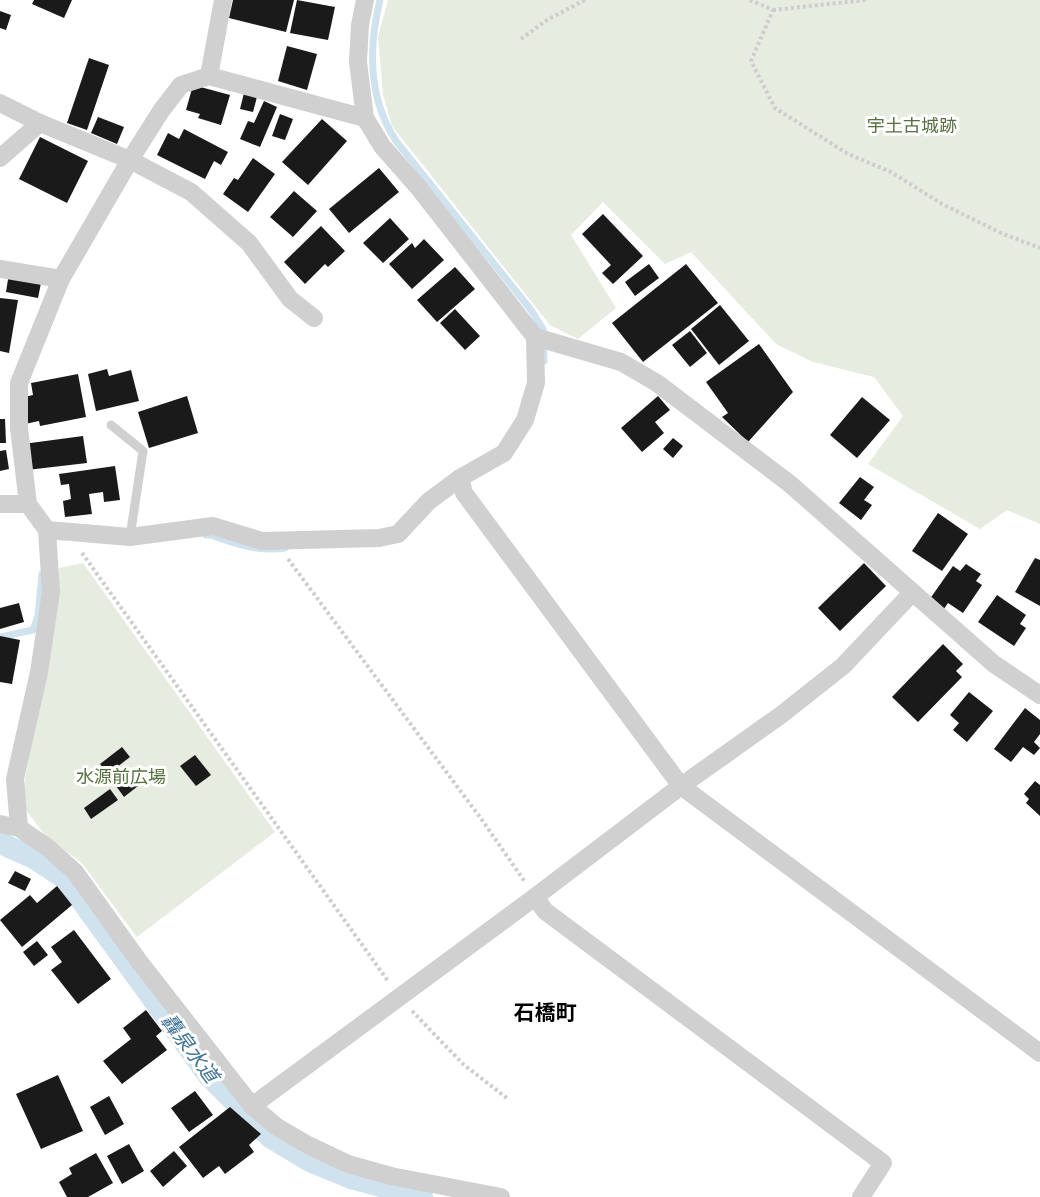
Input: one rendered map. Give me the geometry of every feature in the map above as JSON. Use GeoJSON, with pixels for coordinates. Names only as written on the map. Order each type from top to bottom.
{"type":"FeatureCollection","features":[{"type":"Feature","properties":{"kind":"street"},"geometry":{"type":"LineString","coordinates":[[208,76],[223,0]]}},
{"type":"Feature","properties":{"kind":"street"},"geometry":{"type":"LineString","coordinates":[[365,0],[360,25],[358,62],[365,118],[382,146],[418,187],[535,337],[621,362],[657,383],[790,484],[994,664],[1040,695]]}},
{"type":"Feature","properties":{"kind":"street"},"geometry":{"type":"LineString","coordinates":[[19,828],[15,779],[39,672],[51,592],[47,530],[28,504],[19,428],[19,383],[61,279],[130,160],[161,111],[181,85],[208,76],[365,118]]}},
{"type":"Feature","properties":{"kind":"street"},"geometry":{"type":"LineString","coordinates":[[0,103],[40,123],[130,160],[191,192],[249,243],[290,299],[314,318]]}},
{"type":"Feature","properties":{"kind":"street"},"geometry":{"type":"LineString","coordinates":[[0,158],[40,123]]}},
{"type":"Feature","properties":{"kind":"street"},"geometry":{"type":"LineString","coordinates":[[0,269],[61,279]]}},
{"type":"Feature","properties":{"kind":"street"},"geometry":{"type":"LineString","coordinates":[[47,530],[130,537],[213,526],[262,542],[379,538],[398,534],[429,501],[460,478],[504,453],[525,420],[536,383],[535,337]]}},
{"type":"Feature","properties":{"kind":"street"},"geometry":{"type":"LineString","coordinates":[[460,478],[464,493],[681,786],[1040,1053]]}},
{"type":"Feature","properties":{"kind":"street"},"geometry":{"type":"LineString","coordinates":[[0,504],[28,504]]}},
{"type":"Feature","properties":{"kind":"street"},"geometry":{"type":"LineString","coordinates":[[252,1106],[681,786],[781,715],[843,666],[912,593]]}},
{"type":"Feature","properties":{"kind":"street"},"geometry":{"type":"LineString","coordinates":[[0,824],[19,828],[47,847],[75,872],[138,960],[252,1106],[278,1127],[308,1145],[348,1164],[391,1176],[501,1197]]}},
{"type":"Feature","properties":{"kind":"street"},"geometry":{"type":"LineString","coordinates":[[535,897],[545,911],[883,1163],[861,1197]]}},
{"type":"Feature","properties":{"kind":"lane"},"geometry":{"type":"LineString","coordinates":[[111,425],[143,451],[130,537]]}},
{"type":"Feature","properties":{"kind":"path"},"geometry":{"type":"LineString","coordinates":[[521,39],[547,20],[585,0]]}},
{"type":"Feature","properties":{"kind":"path"},"geometry":{"type":"LineString","coordinates":[[750,0],[772,10],[866,0]]}},
{"type":"Feature","properties":{"kind":"path"},"geometry":{"type":"LineString","coordinates":[[772,10],[751,61],[775,108],[848,154],[891,172],[942,204],[1001,233],[1040,248]]}},
{"type":"Feature","properties":{"kind":"path"},"geometry":{"type":"LineString","coordinates":[[50,552],[80,550],[400,997],[421,1022],[463,1064],[508,1099]]}},
{"type":"Feature","properties":{"kind":"path"},"geometry":{"type":"LineString","coordinates":[[288,559],[482,820],[535,897]]}},
{"type":"Feature","properties":{"kind":"green space","name":"宇土古城跡"},"geometry":{"type":"Polygon","coordinates":[[[388,0],[1040,0],[1040,524],[1007,510],[980,529],[868,464],[903,416],[874,377],[813,362],[776,344],[691,252],[665,264],[603,202],[571,235],[616,308],[578,339],[550,325],[392,126],[383,94],[378,37],[388,0]]]}},
{"type":"Feature","properties":{"kind":"green space","name":"水源前広場"},"geometry":{"type":"Polygon","coordinates":[[[83,563],[275,832],[137,937],[81,862],[48,839],[25,809],[24,785],[59,594],[59,568],[83,563]]]}},
{"type":"Feature","properties":{"kind":"building"},"geometry":{"type":"Polygon","coordinates":[[[34,0],[72,0],[64,18],[32,4],[34,0]]]}},
{"type":"Feature","properties":{"kind":"building"},"geometry":{"type":"Polygon","coordinates":[[[233,0],[294,0],[286,32],[229,18],[233,0]]]}},
{"type":"Feature","properties":{"kind":"building"},"geometry":{"type":"Polygon","coordinates":[[[297,0],[335,7],[328,40],[290,33],[297,0]]]}},
{"type":"Feature","properties":{"kind":"building"},"geometry":{"type":"Polygon","coordinates":[[[0,11],[11,15],[6,30],[0,28],[0,11]]]}},
{"type":"Feature","properties":{"kind":"building"},"geometry":{"type":"Polygon","coordinates":[[[287,46],[317,54],[307,90],[278,81],[287,46]]]}},
{"type":"Feature","properties":{"kind":"building"},"geometry":{"type":"Polygon","coordinates":[[[89,58],[109,65],[87,130],[67,123],[89,58]]]}},
{"type":"Feature","properties":{"kind":"building"},"geometry":{"type":"Polygon","coordinates":[[[193,85],[230,95],[221,125],[198,118],[200,114],[186,110],[193,85]]]}},
{"type":"Feature","properties":{"kind":"building"},"geometry":{"type":"Polygon","coordinates":[[[244,93],[257,97],[253,112],[240,109],[244,93]]]}},
{"type":"Feature","properties":{"kind":"building"},"geometry":{"type":"Polygon","coordinates":[[[264,101],[277,107],[260,147],[240,139],[248,121],[254,123],[264,101]]]}},
{"type":"Feature","properties":{"kind":"building"},"geometry":{"type":"Polygon","coordinates":[[[280,114],[293,119],[285,140],[272,136],[280,114]]]}},
{"type":"Feature","properties":{"kind":"building"},"geometry":{"type":"Polygon","coordinates":[[[98,117],[124,127],[117,144],[91,133],[98,117]]]}},
{"type":"Feature","properties":{"kind":"building"},"geometry":{"type":"Polygon","coordinates":[[[322,119],[347,141],[308,185],[282,162],[322,119]]]}},
{"type":"Feature","properties":{"kind":"building"},"geometry":{"type":"Polygon","coordinates":[[[184,129],[228,152],[221,165],[214,161],[205,179],[157,155],[168,133],[179,139],[184,129]]]}},
{"type":"Feature","properties":{"kind":"building"},"geometry":{"type":"Polygon","coordinates":[[[40,137],[88,161],[67,203],[19,179],[40,137]]]}},
{"type":"Feature","properties":{"kind":"building"},"geometry":{"type":"Polygon","coordinates":[[[253,158],[275,174],[248,212],[223,194],[234,178],[238,180],[253,158]]]}},
{"type":"Feature","properties":{"kind":"building"},"geometry":{"type":"Polygon","coordinates":[[[379,168],[399,192],[349,233],[329,209],[379,168]]]}},
{"type":"Feature","properties":{"kind":"building"},"geometry":{"type":"Polygon","coordinates":[[[294,191],[317,211],[293,237],[270,217],[294,191]]]}},
{"type":"Feature","properties":{"kind":"building"},"geometry":{"type":"Polygon","coordinates":[[[603,214],[643,256],[613,284],[602,273],[611,265],[582,234],[603,214]]]}},
{"type":"Feature","properties":{"kind":"building"},"geometry":{"type":"Polygon","coordinates":[[[390,218],[409,239],[383,263],[363,243],[390,218]]]}},
{"type":"Feature","properties":{"kind":"building"},"geometry":{"type":"Polygon","coordinates":[[[321,226],[345,251],[328,267],[325,264],[305,284],[284,262],[321,226]]]}},
{"type":"Feature","properties":{"kind":"building"},"geometry":{"type":"Polygon","coordinates":[[[424,239],[444,260],[412,289],[389,264],[412,243],[415,248],[424,239]]]}},
{"type":"Feature","properties":{"kind":"building"},"geometry":{"type":"Polygon","coordinates":[[[649,264],[659,278],[635,296],[625,282],[649,264]]]}},
{"type":"Feature","properties":{"kind":"building"},"geometry":{"type":"Polygon","coordinates":[[[686,264],[718,303],[643,362],[612,323],[686,264]]]}},
{"type":"Feature","properties":{"kind":"building"},"geometry":{"type":"Polygon","coordinates":[[[455,267],[475,289],[437,322],[417,300],[455,267]]]}},
{"type":"Feature","properties":{"kind":"building"},"geometry":{"type":"Polygon","coordinates":[[[9,273],[42,278],[38,298],[6,292],[9,273]]]}},
{"type":"Feature","properties":{"kind":"building"},"geometry":{"type":"Polygon","coordinates":[[[0,298],[18,300],[9,353],[0,351],[0,298]]]}},
{"type":"Feature","properties":{"kind":"building"},"geometry":{"type":"Polygon","coordinates":[[[720,305],[749,341],[719,365],[691,329],[720,305]]]}},
{"type":"Feature","properties":{"kind":"building"},"geometry":{"type":"Polygon","coordinates":[[[455,309],[480,336],[465,350],[440,323],[455,309]]]}},
{"type":"Feature","properties":{"kind":"building"},"geometry":{"type":"Polygon","coordinates":[[[690,331],[707,353],[690,367],[672,345],[690,331]]]}},
{"type":"Feature","properties":{"kind":"building"},"geometry":{"type":"Polygon","coordinates":[[[759,344],[793,392],[748,442],[722,417],[728,413],[706,382],[759,344]]]}},
{"type":"Feature","properties":{"kind":"building"},"geometry":{"type":"Polygon","coordinates":[[[107,369],[109,376],[131,370],[139,401],[96,411],[88,374],[107,369]]]}},
{"type":"Feature","properties":{"kind":"building"},"geometry":{"type":"Polygon","coordinates":[[[78,374],[86,417],[40,426],[39,421],[25,424],[20,398],[33,395],[31,383],[78,374]]]}},
{"type":"Feature","properties":{"kind":"building"},"geometry":{"type":"Polygon","coordinates":[[[187,396],[198,433],[149,448],[138,412],[187,396]]]}},
{"type":"Feature","properties":{"kind":"building"},"geometry":{"type":"Polygon","coordinates":[[[658,396],[670,410],[655,422],[664,433],[642,452],[621,428],[658,396]]]}},
{"type":"Feature","properties":{"kind":"building"},"geometry":{"type":"Polygon","coordinates":[[[862,397],[890,420],[857,458],[830,435],[862,397]]]}},
{"type":"Feature","properties":{"kind":"building"},"geometry":{"type":"Polygon","coordinates":[[[0,419],[5,419],[6,443],[0,443],[0,419]]]}},
{"type":"Feature","properties":{"kind":"building"},"geometry":{"type":"Polygon","coordinates":[[[83,436],[87,463],[27,470],[23,444],[83,436]]]}},
{"type":"Feature","properties":{"kind":"building"},"geometry":{"type":"Polygon","coordinates":[[[673,438],[683,446],[673,458],[663,449],[673,438]]]}},
{"type":"Feature","properties":{"kind":"building"},"geometry":{"type":"Polygon","coordinates":[[[6,450],[9,469],[0,471],[0,451],[6,450]]]}},
{"type":"Feature","properties":{"kind":"building"},"geometry":{"type":"Polygon","coordinates":[[[115,466],[120,500],[104,502],[103,492],[89,494],[92,514],[65,517],[63,501],[71,499],[69,484],[61,485],[59,474],[115,466]]]}},
{"type":"Feature","properties":{"kind":"building"},"geometry":{"type":"Polygon","coordinates":[[[860,477],[874,487],[864,500],[872,505],[861,520],[839,503],[860,477]]]}},
{"type":"Feature","properties":{"kind":"building"},"geometry":{"type":"Polygon","coordinates":[[[938,513],[968,534],[942,571],[912,551],[938,513]]]}},
{"type":"Feature","properties":{"kind":"building"},"geometry":{"type":"Polygon","coordinates":[[[1035,558],[1040,560],[1040,606],[1015,592],[1035,558]]]}},
{"type":"Feature","properties":{"kind":"building"},"geometry":{"type":"Polygon","coordinates":[[[864,563],[886,586],[840,631],[818,608],[864,563]]]}},
{"type":"Feature","properties":{"kind":"building"},"geometry":{"type":"Polygon","coordinates":[[[966,564],[981,574],[976,581],[982,585],[963,613],[948,603],[941,613],[927,603],[953,566],[960,571],[966,564]]]}},
{"type":"Feature","properties":{"kind":"building"},"geometry":{"type":"Polygon","coordinates":[[[997,595],[1026,615],[1020,624],[1026,628],[1014,646],[978,622],[997,595]]]}},
{"type":"Feature","properties":{"kind":"building"},"geometry":{"type":"Polygon","coordinates":[[[19,603],[24,622],[0,629],[0,608],[19,603]]]}},
{"type":"Feature","properties":{"kind":"building"},"geometry":{"type":"Polygon","coordinates":[[[0,636],[20,640],[12,684],[0,682],[0,636]]]}},
{"type":"Feature","properties":{"kind":"building"},"geometry":{"type":"Polygon","coordinates":[[[943,644],[963,664],[956,671],[962,677],[918,722],[892,697],[943,644]]]}},
{"type":"Feature","properties":{"kind":"building"},"geometry":{"type":"Polygon","coordinates":[[[969,692],[993,711],[967,742],[953,730],[959,723],[950,715],[969,692]]]}},
{"type":"Feature","properties":{"kind":"building"},"geometry":{"type":"Polygon","coordinates":[[[1025,708],[1040,720],[1040,734],[1034,742],[1040,748],[1034,755],[1023,747],[1011,762],[994,749],[1025,708]]]}},
{"type":"Feature","properties":{"kind":"building"},"geometry":{"type":"Polygon","coordinates":[[[122,747],[130,757],[108,774],[100,764],[122,747]]]}},
{"type":"Feature","properties":{"kind":"building"},"geometry":{"type":"Polygon","coordinates":[[[195,755],[211,775],[196,786],[180,766],[195,755]]]}},
{"type":"Feature","properties":{"kind":"building"},"geometry":{"type":"Polygon","coordinates":[[[139,768],[147,779],[124,797],[116,786],[139,768]]]}},
{"type":"Feature","properties":{"kind":"building"},"geometry":{"type":"Polygon","coordinates":[[[1035,781],[1040,785],[1040,816],[1026,803],[1029,799],[1024,794],[1035,781]]]}},
{"type":"Feature","properties":{"kind":"building"},"geometry":{"type":"Polygon","coordinates":[[[110,789],[118,800],[91,819],[84,808],[110,789]]]}},
{"type":"Feature","properties":{"kind":"building"},"geometry":{"type":"Polygon","coordinates":[[[15,871],[31,879],[25,891],[8,883],[15,871]]]}},
{"type":"Feature","properties":{"kind":"building"},"geometry":{"type":"Polygon","coordinates":[[[57,886],[72,905],[22,947],[0,920],[30,895],[37,903],[57,886]]]}},
{"type":"Feature","properties":{"kind":"building"},"geometry":{"type":"Polygon","coordinates":[[[74,930],[111,979],[78,1004],[51,970],[62,962],[51,947],[74,930]]]}},
{"type":"Feature","properties":{"kind":"building"},"geometry":{"type":"Polygon","coordinates":[[[37,941],[48,955],[34,966],[23,952],[37,941]]]}},
{"type":"Feature","properties":{"kind":"building"},"geometry":{"type":"Polygon","coordinates":[[[146,1010],[162,1031],[156,1036],[167,1050],[122,1084],[103,1061],[131,1039],[123,1028],[146,1010]]]}},
{"type":"Feature","properties":{"kind":"building"},"geometry":{"type":"Polygon","coordinates":[[[58,1075],[83,1131],[41,1149],[16,1094],[58,1075]]]}},
{"type":"Feature","properties":{"kind":"building"},"geometry":{"type":"Polygon","coordinates":[[[195,1091],[213,1115],[189,1132],[171,1108],[195,1091]]]}},
{"type":"Feature","properties":{"kind":"building"},"geometry":{"type":"Polygon","coordinates":[[[109,1096],[124,1124],[105,1135],[90,1107],[109,1096]]]}},
{"type":"Feature","properties":{"kind":"building"},"geometry":{"type":"Polygon","coordinates":[[[230,1107],[261,1134],[249,1145],[254,1152],[225,1174],[219,1166],[203,1178],[179,1147],[230,1107]]]}},
{"type":"Feature","properties":{"kind":"building"},"geometry":{"type":"Polygon","coordinates":[[[129,1144],[144,1171],[122,1184],[107,1156],[129,1144]]]}},
{"type":"Feature","properties":{"kind":"building"},"geometry":{"type":"Polygon","coordinates":[[[174,1151],[187,1166],[163,1187],[150,1171],[174,1151]]]}},
{"type":"Feature","properties":{"kind":"building"},"geometry":{"type":"Polygon","coordinates":[[[96,1153],[113,1183],[88,1197],[67,1197],[59,1182],[72,1174],[69,1168],[96,1153]]]}},
{"type":"Feature","properties":{"kind":"waterway"},"geometry":{"type":"LineString","coordinates":[[380,0],[372,55],[373,73],[375,90],[387,125],[396,141],[531,310],[543,329],[544,361]]}},
{"type":"Feature","properties":{"kind":"waterway"},"geometry":{"type":"LineString","coordinates":[[206,535],[256,548],[285,548]]}},
{"type":"Feature","properties":{"kind":"waterway"},"geometry":{"type":"LineString","coordinates":[[0,637],[33,630],[38,616],[42,574]]}},
{"type":"Feature","properties":{"kind":"waterway","name":"轟泉水道"},"geometry":{"type":"LineString","coordinates":[[0,843],[34,858],[66,879],[209,1076],[270,1137],[310,1161],[351,1178],[422,1197]]}},
{"type":"Feature","properties":{"kind":"district","name":"石橋町"},"geometry":{"type":"Point","coordinates":[545,1013]}}]}
